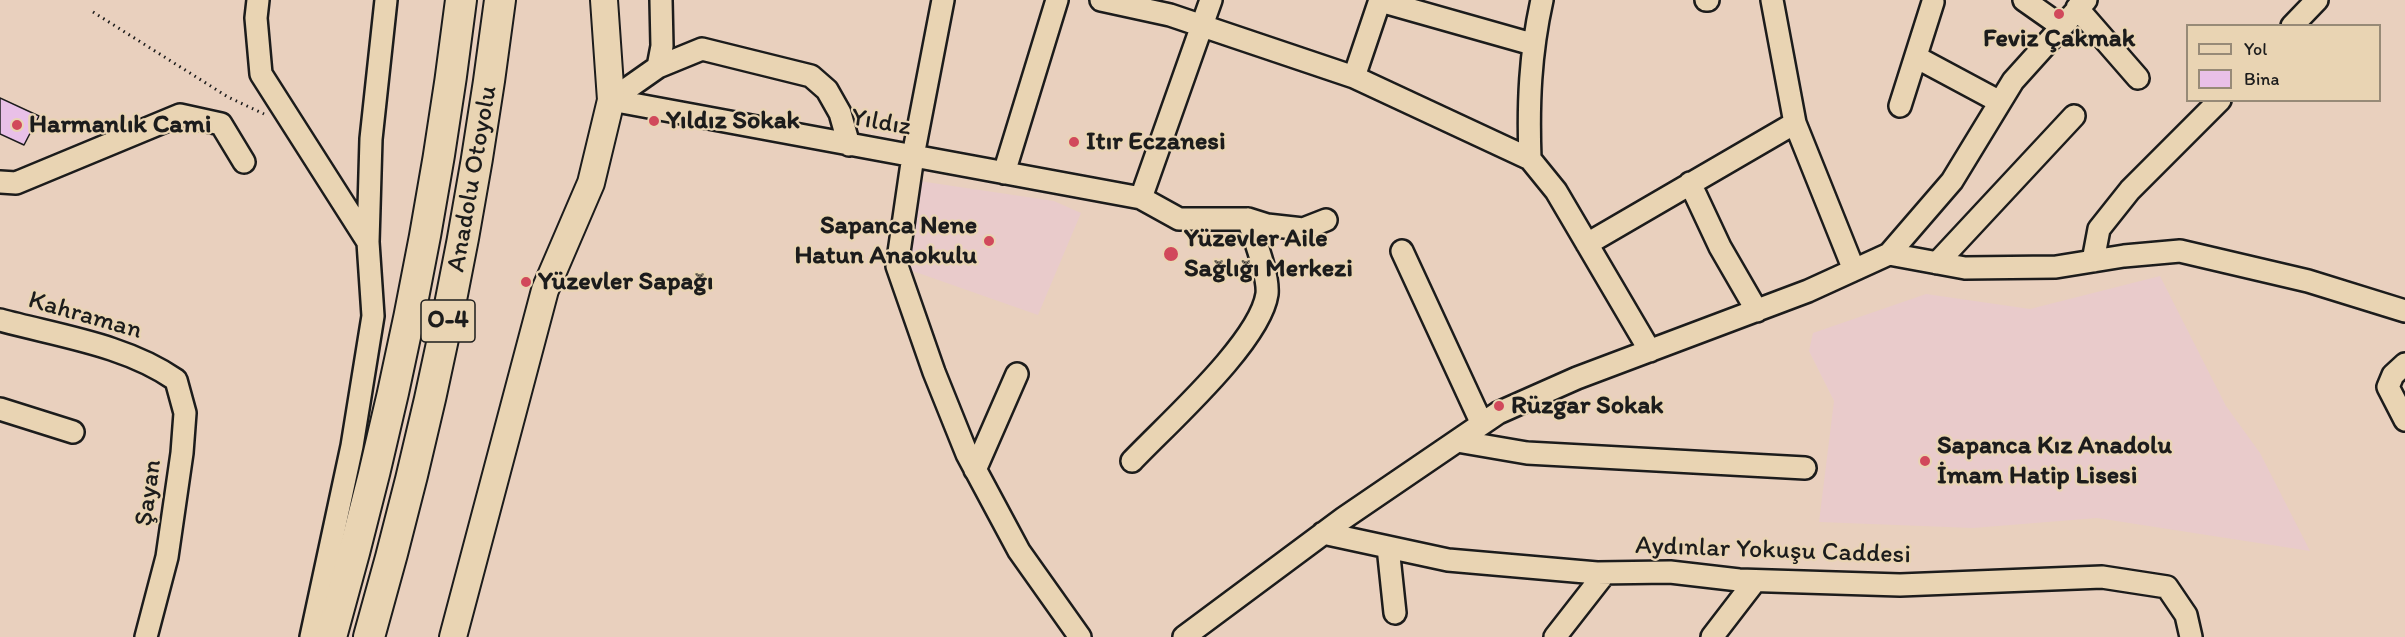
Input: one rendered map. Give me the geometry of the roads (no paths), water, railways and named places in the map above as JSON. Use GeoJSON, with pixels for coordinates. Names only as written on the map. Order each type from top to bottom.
{"type":"FeatureCollection","features":[{"type":"Feature","properties":{"kind":"highway","name":"Anadolu Otoyolu"},"geometry":{"type":"LineString","coordinates":[[331,637],[360,535],[413,294],[449,101],[461,0]]}},
{"type":"Feature","properties":{"kind":"highway","name":"Anadolu Otoyolu"},"geometry":{"type":"LineString","coordinates":[[369,637],[396,546],[452,303],[487,107],[500,0]]}},
{"type":"Feature","properties":{"kind":"main road"},"geometry":{"type":"LineString","coordinates":[[453,637],[545,290],[591,183],[611,100],[604,0]]}},
{"type":"Feature","properties":{"kind":"street"},"geometry":{"type":"LineString","coordinates":[[258,0],[256,18],[261,74],[368,242]]}},
{"type":"Feature","properties":{"kind":"street"},"geometry":{"type":"LineString","coordinates":[[311,637],[352,446],[373,316],[368,242],[371,139],[386,0]]}},
{"type":"Feature","properties":{"kind":"street"},"geometry":{"type":"LineString","coordinates":[[658,67],[662,46],[661,0]]}},
{"type":"Feature","properties":{"kind":"street"},"geometry":{"type":"LineString","coordinates":[[943,0],[913,156],[897,266],[934,372],[975,470],[1018,550],[1080,637]]}},
{"type":"Feature","properties":{"kind":"street"},"geometry":{"type":"LineString","coordinates":[[1004,173],[1057,0]]}},
{"type":"Feature","properties":{"kind":"street"},"geometry":{"type":"LineString","coordinates":[[1101,0],[1170,15],[1354,77],[1530,159],[1556,191],[1650,351]]}},
{"type":"Feature","properties":{"kind":"street"},"geometry":{"type":"LineString","coordinates":[[1141,198],[1210,0]]}},
{"type":"Feature","properties":{"kind":"street"},"geometry":{"type":"LineString","coordinates":[[1354,77],[1380,0],[1532,44]]}},
{"type":"Feature","properties":{"kind":"street"},"geometry":{"type":"LineString","coordinates":[[1530,159],[1528,101],[1532,44],[1542,0]]}},
{"type":"Feature","properties":{"kind":"street"},"geometry":{"type":"LineString","coordinates":[[1772,0],[1795,123],[1854,270]]}},
{"type":"Feature","properties":{"kind":"street"},"geometry":{"type":"LineString","coordinates":[[2024,0],[2061,26]]}},
{"type":"Feature","properties":{"kind":"street"},"geometry":{"type":"LineString","coordinates":[[2294,24],[2317,0]]}},
{"type":"Feature","properties":{"kind":"street"},"geometry":{"type":"LineString","coordinates":[[1900,106],[1933,2]]}},
{"type":"Feature","properties":{"kind":"street"},"geometry":{"type":"LineString","coordinates":[[1184,637],[1323,533],[1498,413],[1576,378],[1757,311],[1889,254],[1952,181],[2013,81],[2082,4],[2138,78]]}},
{"type":"Feature","properties":{"kind":"street"},"geometry":{"type":"LineString","coordinates":[[611,100],[658,67],[702,49],[811,76],[827,90],[840,114],[849,145]]}},
{"type":"Feature","properties":{"kind":"street"},"geometry":{"type":"LineString","coordinates":[[1916,57],[2000,102]]}},
{"type":"Feature","properties":{"kind":"street","name":"Yıldız"},"geometry":{"type":"LineString","coordinates":[[611,100],[1141,198],[1179,219],[1248,219],[1267,225],[1303,229],[1326,220]]}},
{"type":"Feature","properties":{"kind":"street"},"geometry":{"type":"LineString","coordinates":[[2093,261],[2099,230],[2130,190],[2218,102]]}},
{"type":"Feature","properties":{"kind":"street"},"geometry":{"type":"LineString","coordinates":[[0,182],[16,183],[180,115],[221,124],[244,162]]}},
{"type":"Feature","properties":{"kind":"street"},"geometry":{"type":"LineString","coordinates":[[1937,263],[2074,116]]}},
{"type":"Feature","properties":{"kind":"street"},"geometry":{"type":"LineString","coordinates":[[1587,244],[1795,123]]}},
{"type":"Feature","properties":{"kind":"street"},"geometry":{"type":"LineString","coordinates":[[1690,183],[1720,246],[1757,311]]}},
{"type":"Feature","properties":{"kind":"street"},"geometry":{"type":"LineString","coordinates":[[1132,460],[1226,363],[1255,327],[1267,294],[1248,219]]}},
{"type":"Feature","properties":{"kind":"street"},"geometry":{"type":"LineString","coordinates":[[1402,251],[1482,423]]}},
{"type":"Feature","properties":{"kind":"street"},"geometry":{"type":"LineString","coordinates":[[1889,254],[1965,268],[2056,267],[2180,251],[2308,281],[2405,312]]}},
{"type":"Feature","properties":{"kind":"street","name":"Kahraman"},"geometry":{"type":"LineString","coordinates":[[0,320],[125,354],[154,365]]}},
{"type":"Feature","properties":{"kind":"street"},"geometry":{"type":"LineString","coordinates":[[2405,364],[2393,375],[2388,387],[2405,420]]}},
{"type":"Feature","properties":{"kind":"street","name":"Şayan"},"geometry":{"type":"LineString","coordinates":[[146,637],[167,557],[182,453],[184,413],[176,381],[154,365]]}},
{"type":"Feature","properties":{"kind":"street"},"geometry":{"type":"LineString","coordinates":[[975,470],[1017,374]]}},
{"type":"Feature","properties":{"kind":"street"},"geometry":{"type":"LineString","coordinates":[[0,409],[73,432]]}},
{"type":"Feature","properties":{"kind":"street"},"geometry":{"type":"LineString","coordinates":[[1457,441],[1527,453],[1805,468]]}},
{"type":"Feature","properties":{"kind":"street","name":"Aydınlar Yokuşu Caddesi"},"geometry":{"type":"LineString","coordinates":[[1323,533],[1448,560],[1605,573],[1670,572],[1755,581],[1900,585],[2102,578],[2167,586],[2186,615],[2191,637]]}},
{"type":"Feature","properties":{"kind":"street"},"geometry":{"type":"LineString","coordinates":[[1388,547],[1395,613]]}},
{"type":"Feature","properties":{"kind":"street"},"geometry":{"type":"LineString","coordinates":[[1555,637],[1605,573]]}},
{"type":"Feature","properties":{"kind":"street"},"geometry":{"type":"LineString","coordinates":[[1712,637],[1755,581]]}},
{"type":"Feature","properties":{"kind":"place","name":"Feviz Çakmak"},"geometry":{"type":"Point","coordinates":[2059,14]}},
{"type":"Feature","properties":{"kind":"place","name":"Yıldız Sokak"},"geometry":{"type":"Point","coordinates":[654,121]}},
{"type":"Feature","properties":{"kind":"place","name":"Harmanlık Cami"},"geometry":{"type":"Point","coordinates":[17,125]}},
{"type":"Feature","properties":{"kind":"place","name":"Itır Eczanesi"},"geometry":{"type":"Point","coordinates":[1074,142]}},
{"type":"Feature","properties":{"kind":"place","name":"Sapanca Nene Hatun Anaokulu"},"geometry":{"type":"Point","coordinates":[989,241]}},
{"type":"Feature","properties":{"kind":"place","name":"Yüzevler Aile Sağlığı Merkezi"},"geometry":{"type":"Point","coordinates":[1171,254]}},
{"type":"Feature","properties":{"kind":"place","name":"Yüzevler Sapağı"},"geometry":{"type":"Point","coordinates":[526,282]}},
{"type":"Feature","properties":{"kind":"place","name":"Rüzgar Sokak"},"geometry":{"type":"Point","coordinates":[1499,406]}},
{"type":"Feature","properties":{"kind":"place","name":"Sapanca Kız Anadolu İmam Hatip Lisesi"},"geometry":{"type":"Point","coordinates":[1925,461]}}]}
